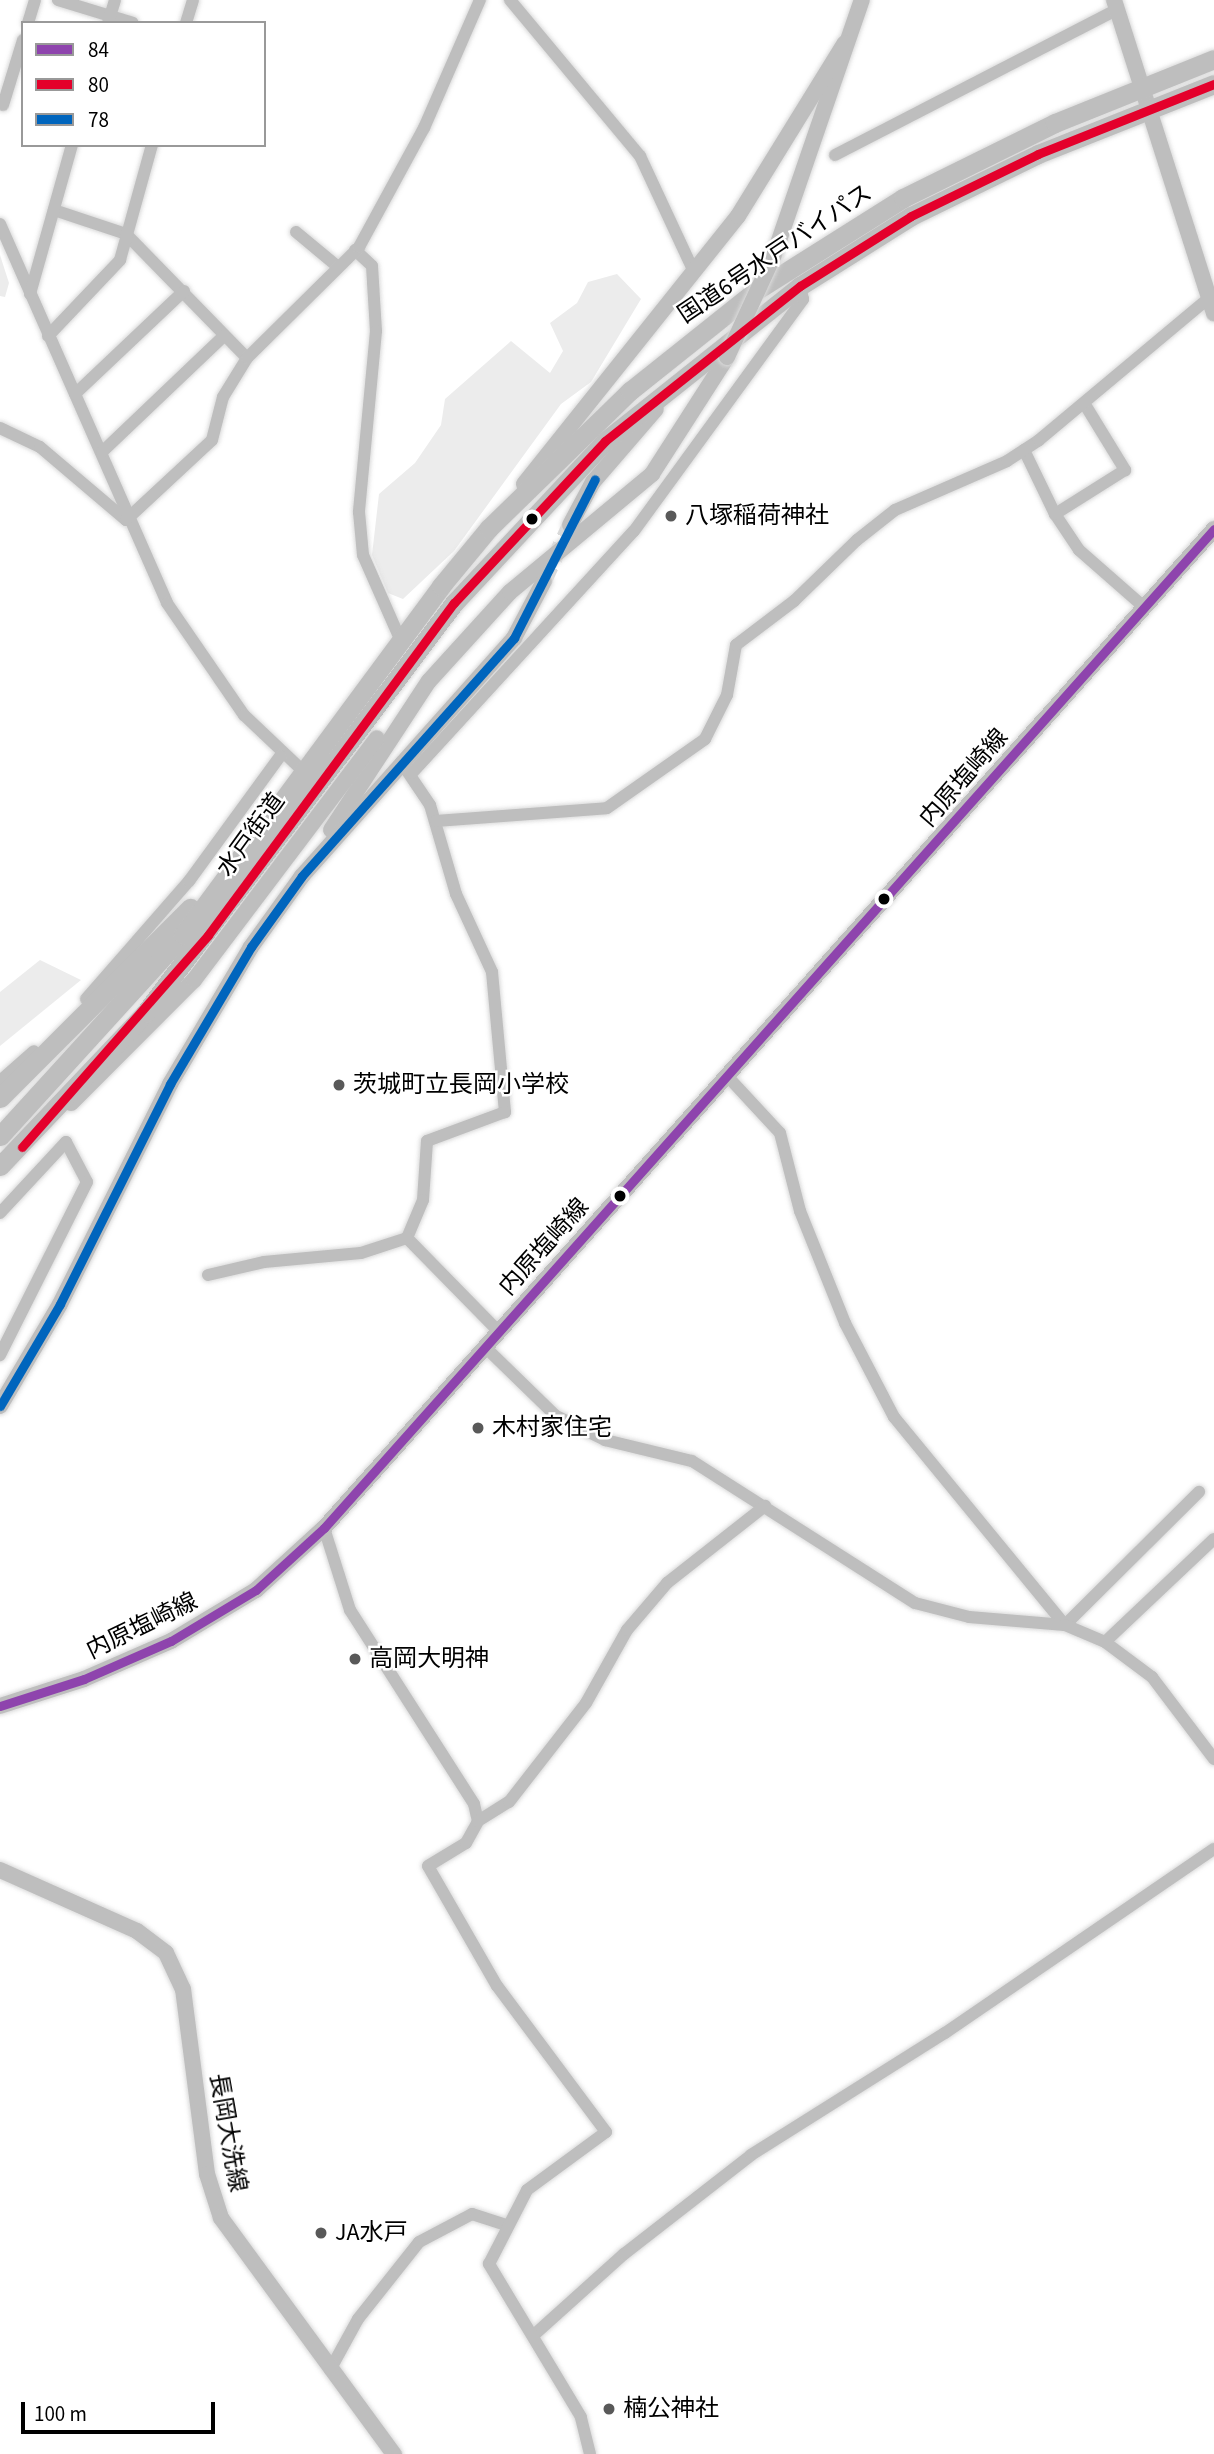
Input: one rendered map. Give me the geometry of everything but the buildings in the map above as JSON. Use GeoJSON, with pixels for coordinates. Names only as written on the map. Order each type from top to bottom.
{"type":"FeatureCollection","features":[{"type":"Feature","properties":{"kind":"highway","name":"国道6号水戸バイパス"},"geometry":{"type":"LineString","coordinates":[[489,528],[630,391],[801,260],[933,181],[1140,87],[1214,59]]}},
{"type":"Feature","properties":{"kind":"highway","name":"国道6号水戸バイパス"},"geometry":{"type":"LineString","coordinates":[[507,542],[605,441],[800,286],[975,183],[1214,83]]}},
{"type":"Feature","properties":{"kind":"highway","name":"水戸街道"},"geometry":{"type":"LineString","coordinates":[[243,854],[300,768],[489,528]]}},
{"type":"Feature","properties":{"kind":"highway","name":"水戸街道"},"geometry":{"type":"LineString","coordinates":[[0,1166],[22,1146],[182,967],[392,682],[507,542]]}},
{"type":"Feature","properties":{"kind":"highway"},"geometry":{"type":"LineString","coordinates":[[0,1098],[243,854]]}},
{"type":"Feature","properties":{"kind":"highway"},"geometry":{"type":"LineString","coordinates":[[0,1136],[136,993],[243,854]]}},
{"type":"Feature","properties":{"kind":"main road"},"geometry":{"type":"LineString","coordinates":[[22,1146],[194,980],[382,732],[510,592],[652,474],[727,357],[774,255],[862,0]]}},
{"type":"Feature","properties":{"kind":"main road"},"geometry":{"type":"LineString","coordinates":[[1115,5],[1212,306]]}},
{"type":"Feature","properties":{"kind":"main road"},"geometry":{"type":"LineString","coordinates":[[489,528],[694,272],[771,169],[845,43]]}},
{"type":"Feature","properties":{"kind":"main road"},"geometry":{"type":"LineString","coordinates":[[570,525],[609,461],[696,366]]}},
{"type":"Feature","properties":{"kind":"main road","name":"内原塩崎線"},"geometry":{"type":"LineString","coordinates":[[0,1706],[84,1679],[171,1641],[256,1590],[324,1528],[484,1346],[729,1078],[1214,529]]}},
{"type":"Feature","properties":{"kind":"main road"},"geometry":{"type":"LineString","coordinates":[[302,876],[406,767],[514,638],[544,581]]}},
{"type":"Feature","properties":{"kind":"main road"},"geometry":{"type":"LineString","coordinates":[[0,1406],[208,1016],[302,876],[410,704]]}},
{"type":"Feature","properties":{"kind":"main road","name":"長岡大洗線"},"geometry":{"type":"LineString","coordinates":[[0,1870],[137,1931],[166,1953],[183,1989],[207,2174],[221,2218],[394,2454]]}},
{"type":"Feature","properties":{"kind":"street"},"geometry":{"type":"LineString","coordinates":[[29,21],[35,0]]}},
{"type":"Feature","properties":{"kind":"street"},"geometry":{"type":"LineString","coordinates":[[58,0],[109,19],[115,0]]}},
{"type":"Feature","properties":{"kind":"street"},"geometry":{"type":"LineString","coordinates":[[187,21],[193,0]]}},
{"type":"Feature","properties":{"kind":"street"},"geometry":{"type":"LineString","coordinates":[[126,520],[212,440],[223,397],[247,358],[355,250],[424,128],[480,0]]}},
{"type":"Feature","properties":{"kind":"street"},"geometry":{"type":"LineString","coordinates":[[510,0],[640,156],[694,272]]}},
{"type":"Feature","properties":{"kind":"street"},"geometry":{"type":"LineString","coordinates":[[835,155],[1115,5]]}},
{"type":"Feature","properties":{"kind":"street"},"geometry":{"type":"LineString","coordinates":[[3,104],[21,46]]}},
{"type":"Feature","properties":{"kind":"street"},"geometry":{"type":"LineString","coordinates":[[30,294],[71,147]]}},
{"type":"Feature","properties":{"kind":"street"},"geometry":{"type":"LineString","coordinates":[[48,336],[120,260],[151,147]]}},
{"type":"Feature","properties":{"kind":"street"},"geometry":{"type":"LineString","coordinates":[[54,210],[126,234],[247,358]]}},
{"type":"Feature","properties":{"kind":"street"},"geometry":{"type":"LineString","coordinates":[[0,224],[102,452],[126,520],[210,670],[280,756],[300,768]]}},
{"type":"Feature","properties":{"kind":"street"},"geometry":{"type":"LineString","coordinates":[[296,232],[338,267]]}},
{"type":"Feature","properties":{"kind":"street"},"geometry":{"type":"LineString","coordinates":[[355,250],[372,266],[376,331],[359,512],[363,555],[400,639]]}},
{"type":"Feature","properties":{"kind":"street"},"geometry":{"type":"LineString","coordinates":[[208,1275],[264,1262],[361,1253],[407,1238],[423,1200],[427,1141],[505,1112],[492,972],[456,894],[436,821],[406,767],[634,531],[803,299],[800,286]]}},
{"type":"Feature","properties":{"kind":"street"},"geometry":{"type":"LineString","coordinates":[[75,394],[184,291]]}},
{"type":"Feature","properties":{"kind":"street"},"geometry":{"type":"LineString","coordinates":[[436,821],[607,808],[705,739],[727,695],[736,645],[794,601],[857,540],[922,495],[1024,450],[1212,306]]}},
{"type":"Feature","properties":{"kind":"street"},"geometry":{"type":"LineString","coordinates":[[102,452],[224,336]]}},
{"type":"Feature","properties":{"kind":"street"},"geometry":{"type":"LineString","coordinates":[[1055,514],[1125,470],[1084,403]]}},
{"type":"Feature","properties":{"kind":"street"},"geometry":{"type":"LineString","coordinates":[[0,428],[40,447],[126,520]]}},
{"type":"Feature","properties":{"kind":"street"},"geometry":{"type":"LineString","coordinates":[[1024,450],[1055,514],[1079,550],[1144,607]]}},
{"type":"Feature","properties":{"kind":"street"},"geometry":{"type":"LineString","coordinates":[[0,1082],[137,943],[280,756]]}},
{"type":"Feature","properties":{"kind":"street"},"geometry":{"type":"LineString","coordinates":[[729,1078],[780,1133],[800,1210],[845,1322],[894,1417],[1065,1625]]}},
{"type":"Feature","properties":{"kind":"street"},"geometry":{"type":"LineString","coordinates":[[0,1213],[66,1142],[87,1182],[0,1354]]}},
{"type":"Feature","properties":{"kind":"street"},"geometry":{"type":"LineString","coordinates":[[407,1238],[498,1331]]}},
{"type":"Feature","properties":{"kind":"street"},"geometry":{"type":"LineString","coordinates":[[484,1346],[556,1416],[605,1440],[692,1461],[923,1606],[969,1617],[1065,1625],[1105,1642],[1152,1677],[1214,1759]]}},
{"type":"Feature","properties":{"kind":"street"},"geometry":{"type":"LineString","coordinates":[[1065,1625],[1199,1492]]}},
{"type":"Feature","properties":{"kind":"street"},"geometry":{"type":"LineString","coordinates":[[590,2454],[581,2417],[535,2334],[489,2264],[505,2225],[527,2190],[606,2132],[497,1986],[428,1866],[467,1843],[478,1821],[509,1802],[602,1679],[627,1630],[667,1583],[765,1506]]}},
{"type":"Feature","properties":{"kind":"street"},"geometry":{"type":"LineString","coordinates":[[324,1528],[350,1610],[474,1804],[478,1821]]}},
{"type":"Feature","properties":{"kind":"street"},"geometry":{"type":"LineString","coordinates":[[1105,1642],[1214,1539]]}},
{"type":"Feature","properties":{"kind":"street"},"geometry":{"type":"LineString","coordinates":[[535,2334],[624,2254],[751,2155],[945,2033],[1214,1849]]}},
{"type":"Feature","properties":{"kind":"street"},"geometry":{"type":"LineString","coordinates":[[330,2370],[358,2319],[419,2242],[472,2214],[505,2225]]}},
{"type":"Feature","properties":{"kind":"shaded area"},"geometry":{"type":"Polygon","coordinates":[[[0,255],[9,283],[5,297],[0,296],[0,255]]]}},
{"type":"Feature","properties":{"kind":"shaded area"},"geometry":{"type":"Polygon","coordinates":[[[617,274],[641,299],[591,382],[561,404],[454,551],[403,599],[388,593],[372,555],[379,494],[415,463],[441,425],[445,399],[511,341],[550,373],[563,351],[550,323],[577,303],[588,282],[617,274]]]}},
{"type":"Feature","properties":{"kind":"shaded area"},"geometry":{"type":"Polygon","coordinates":[[[40,960],[81,980],[0,1046],[0,992],[40,960]]]}},
{"type":"Feature","properties":{"kind":"tunnel"},"geometry":{"type":"LineString","coordinates":[[544,581],[570,525]]}},
{"type":"Feature","properties":{"kind":"transit line","name":"80"},"geometry":{"type":"LineString","coordinates":[[22,1147],[208,935],[454,603],[605,441],[800,286],[911,216],[1038,154],[1214,84]]}},
{"type":"Feature","properties":{"kind":"transit line","name":"78"},"geometry":{"type":"LineString","coordinates":[[0,1406],[60,1304],[170,1084],[251,947],[302,876],[514,638],[595,479]]}},
{"type":"Feature","properties":{"kind":"transit line","name":"84"},"geometry":{"type":"LineString","coordinates":[[0,1706],[84,1679],[171,1641],[256,1590],[324,1528],[1214,529]]}},
{"type":"Feature","properties":{"kind":"place","name":"八塚稲荷神社"},"geometry":{"type":"Point","coordinates":[671,516]}},
{"type":"Feature","properties":{"kind":"place","name":"茨城町立長岡小学校"},"geometry":{"type":"Point","coordinates":[339,1085]}},
{"type":"Feature","properties":{"kind":"place","name":"木村家住宅"},"geometry":{"type":"Point","coordinates":[478,1428]}},
{"type":"Feature","properties":{"kind":"place","name":"高岡大明神"},"geometry":{"type":"Point","coordinates":[355,1659]}},
{"type":"Feature","properties":{"kind":"place","name":"JA水戸"},"geometry":{"type":"Point","coordinates":[321,2233]}},
{"type":"Feature","properties":{"kind":"place","name":"楠公神社"},"geometry":{"type":"Point","coordinates":[609,2409]}}]}
